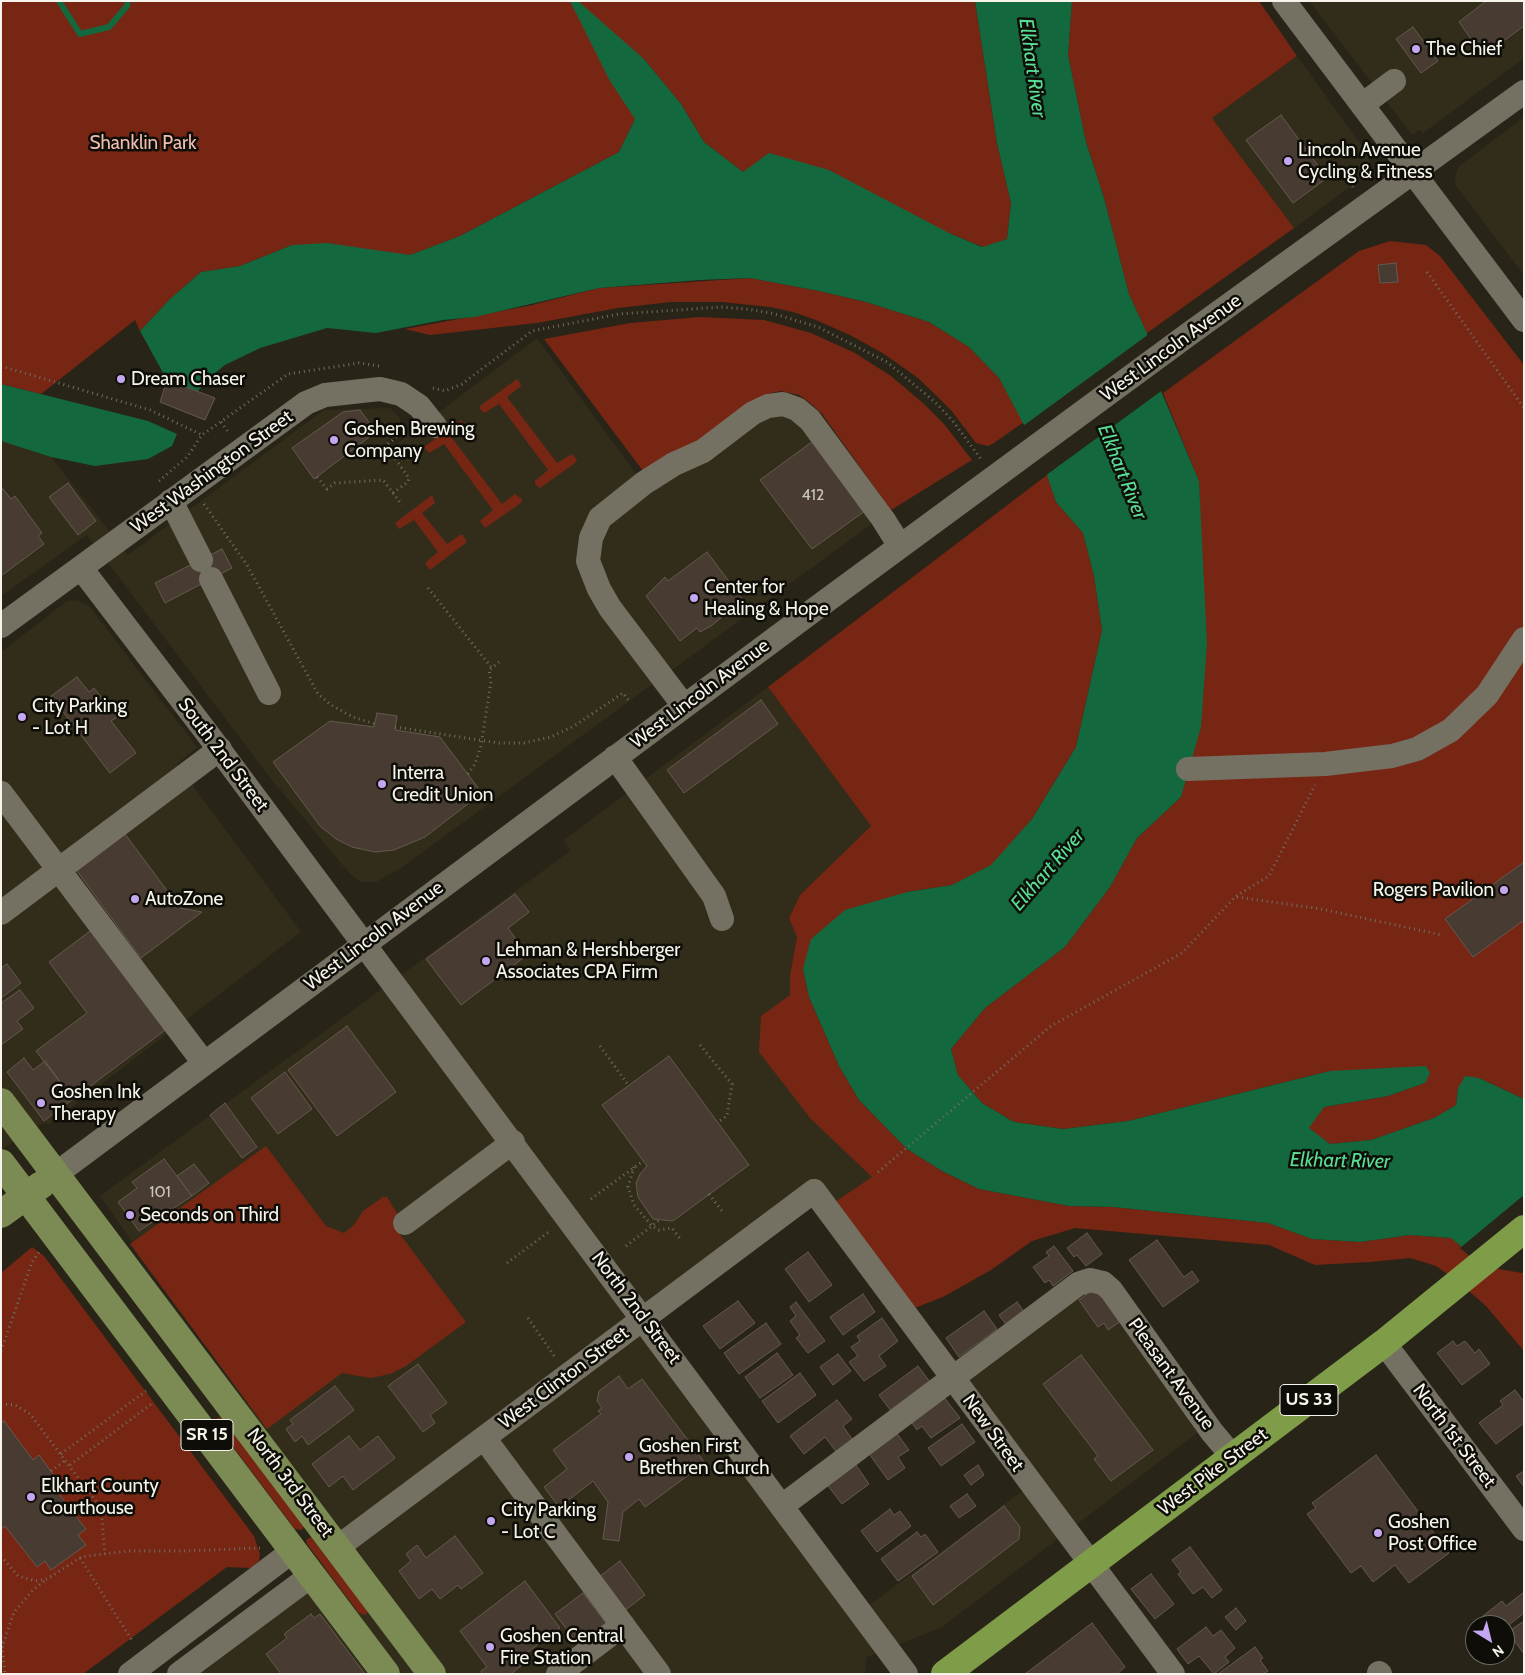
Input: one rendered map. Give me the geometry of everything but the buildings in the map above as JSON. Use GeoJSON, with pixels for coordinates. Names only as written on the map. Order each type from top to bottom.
{"type":"FeatureCollection","features":[{"type":"Feature","properties":{"kind":"highway","name":"West Pike Street"},"geometry":{"type":"LineString","coordinates":[[945,1674],[1384,1343],[1524,1229]]}},
{"type":"Feature","properties":{"kind":"main road","name":"SR 15"},"geometry":{"type":"LineString","coordinates":[[1,1102],[56,1174]]}},
{"type":"Feature","properties":{"kind":"main road","name":"SR 15"},"geometry":{"type":"LineString","coordinates":[[1,1163],[26,1196]]}},
{"type":"Feature","properties":{"kind":"main road","name":"West Lincoln Avenue"},"geometry":{"type":"LineString","coordinates":[[1,1214],[56,1174]]}},
{"type":"Feature","properties":{"kind":"main road","name":"North 3rd Street"},"geometry":{"type":"LineString","coordinates":[[56,1174],[432,1674]]}},
{"type":"Feature","properties":{"kind":"main road","name":"North 3rd Street"},"geometry":{"type":"LineString","coordinates":[[26,1196],[386,1674]]}},
{"type":"Feature","properties":{"kind":"street"},"geometry":{"type":"LineString","coordinates":[[1284,1],[1524,320]]}},
{"type":"Feature","properties":{"kind":"street"},"geometry":{"type":"LineString","coordinates":[[1362,104],[1394,81]]}},
{"type":"Feature","properties":{"kind":"street","name":"West Lincoln Avenue"},"geometry":{"type":"LineString","coordinates":[[56,1174],[900,546],[1524,92]]}},
{"type":"Feature","properties":{"kind":"street","name":"West Washington Street"},"geometry":{"type":"LineString","coordinates":[[1,626],[306,403],[325,395],[380,389],[401,394],[419,406],[435,426]]}},
{"type":"Feature","properties":{"kind":"street"},"geometry":{"type":"LineString","coordinates":[[684,706],[604,598],[592,574],[588,549],[594,529],[608,510],[657,474],[703,451],[753,413],[768,406],[784,404],[797,408],[816,427],[883,519],[900,546]]}},
{"type":"Feature","properties":{"kind":"street"},"geometry":{"type":"LineString","coordinates":[[171,501],[269,693]]}},
{"type":"Feature","properties":{"kind":"street","name":"South 2nd Street"},"geometry":{"type":"LineString","coordinates":[[81,568],[220,749],[364,943]]}},
{"type":"Feature","properties":{"kind":"street"},"geometry":{"type":"LineString","coordinates":[[1188,768],[1325,764],[1392,756],[1417,749],[1451,730],[1486,695],[1524,639]]}},
{"type":"Feature","properties":{"kind":"street"},"geometry":{"type":"LineString","coordinates":[[1,913],[220,749]]}},
{"type":"Feature","properties":{"kind":"street"},"geometry":{"type":"LineString","coordinates":[[615,757],[714,896],[722,919]]}},
{"type":"Feature","properties":{"kind":"street"},"geometry":{"type":"LineString","coordinates":[[1,793],[204,1063]]}},
{"type":"Feature","properties":{"kind":"street","name":"North 2nd Street"},"geometry":{"type":"LineString","coordinates":[[364,943],[906,1674]]}},
{"type":"Feature","properties":{"kind":"street"},"geometry":{"type":"LineString","coordinates":[[405,1223],[512,1142]]}},
{"type":"Feature","properties":{"kind":"street","name":"West Clinton Street"},"geometry":{"type":"LineString","coordinates":[[338,1547],[814,1191]]}},
{"type":"Feature","properties":{"kind":"street","name":"New Street"},"geometry":{"type":"LineString","coordinates":[[814,1191],[1090,1565],[1173,1674]]}},
{"type":"Feature","properties":{"kind":"street","name":"Pleasant Avenue"},"geometry":{"type":"LineString","coordinates":[[952,1377],[1078,1284],[1090,1280],[1103,1282],[1212,1432],[1233,1457]]}},
{"type":"Feature","properties":{"kind":"street","name":"North 1st Street"},"geometry":{"type":"LineString","coordinates":[[1384,1343],[1524,1529]]}},
{"type":"Feature","properties":{"kind":"street"},"geometry":{"type":"LineString","coordinates":[[782,1506],[952,1377]]}},
{"type":"Feature","properties":{"kind":"street"},"geometry":{"type":"LineString","coordinates":[[484,1438],[659,1674]]}},
{"type":"Feature","properties":{"kind":"street"},"geometry":{"type":"LineString","coordinates":[[144,1670],[294,1550]]}},
{"type":"Feature","properties":{"kind":"street"},"geometry":{"type":"LineString","coordinates":[[180,1674],[312,1575]]}},
{"type":"Feature","properties":{"kind":"street"},"geometry":{"type":"LineString","coordinates":[[558,1674],[623,1625]]}},
{"type":"Feature","properties":{"kind":"path"},"geometry":{"type":"LineString","coordinates":[[1347,178],[1354,189]]}},
{"type":"Feature","properties":{"kind":"path"},"geometry":{"type":"LineString","coordinates":[[1427,272],[1524,408]]}},
{"type":"Feature","properties":{"kind":"path"},"geometry":{"type":"LineString","coordinates":[[426,384],[445,391],[462,384],[532,331],[619,314],[721,307],[746,309],[818,327],[887,362],[935,402],[952,420],[981,459]]}},
{"type":"Feature","properties":{"kind":"path"},"geometry":{"type":"LineString","coordinates":[[152,487],[187,457],[202,435],[288,374],[359,363],[381,366]]}},
{"type":"Feature","properties":{"kind":"path"},"geometry":{"type":"LineString","coordinates":[[341,365],[341,378],[348,392]]}},
{"type":"Feature","properties":{"kind":"path"},"geometry":{"type":"LineString","coordinates":[[1,366],[150,410],[202,435]]}},
{"type":"Feature","properties":{"kind":"path"},"geometry":{"type":"LineString","coordinates":[[393,493],[408,482],[409,478],[386,446],[402,432],[403,418]]}},
{"type":"Feature","properties":{"kind":"path"},"geometry":{"type":"LineString","coordinates":[[317,477],[327,489],[335,483],[383,480],[402,505]]}},
{"type":"Feature","properties":{"kind":"path"},"geometry":{"type":"LineString","coordinates":[[191,486],[247,565],[318,694],[330,705],[375,724]]}},
{"type":"Feature","properties":{"kind":"path"},"geometry":{"type":"LineString","coordinates":[[428,588],[492,668]]}},
{"type":"Feature","properties":{"kind":"path"},"geometry":{"type":"LineString","coordinates":[[468,774],[479,755],[490,681],[489,670],[499,662]]}},
{"type":"Feature","properties":{"kind":"path"},"geometry":{"type":"LineString","coordinates":[[395,727],[482,740],[524,743],[551,737],[594,715],[623,693],[630,702]]}},
{"type":"Feature","properties":{"kind":"path"},"geometry":{"type":"LineString","coordinates":[[878,1172],[1052,1026],[1182,953],[1236,896],[1269,876],[1325,764]]}},
{"type":"Feature","properties":{"kind":"path"},"geometry":{"type":"LineString","coordinates":[[1236,896],[1321,909],[1442,935]]}},
{"type":"Feature","properties":{"kind":"path"},"geometry":{"type":"LineString","coordinates":[[700,1045],[732,1084],[726,1116],[718,1122]]}},
{"type":"Feature","properties":{"kind":"path"},"geometry":{"type":"LineString","coordinates":[[600,1046],[629,1086]]}},
{"type":"Feature","properties":{"kind":"path"},"geometry":{"type":"LineString","coordinates":[[591,1199],[643,1161]]}},
{"type":"Feature","properties":{"kind":"path"},"geometry":{"type":"LineString","coordinates":[[634,1167],[629,1179],[630,1196],[652,1226],[659,1230],[672,1228],[681,1240]]}},
{"type":"Feature","properties":{"kind":"path"},"geometry":{"type":"LineString","coordinates":[[709,1194],[722,1211]]}},
{"type":"Feature","properties":{"kind":"path"},"geometry":{"type":"LineString","coordinates":[[626,1246],[660,1219]]}},
{"type":"Feature","properties":{"kind":"path"},"geometry":{"type":"LineString","coordinates":[[507,1263],[552,1229]]}},
{"type":"Feature","properties":{"kind":"path"},"geometry":{"type":"LineString","coordinates":[[1,1351],[32,1262],[43,1248]]}},
{"type":"Feature","properties":{"kind":"path"},"geometry":{"type":"LineString","coordinates":[[528,1318],[556,1358]]}},
{"type":"Feature","properties":{"kind":"path"},"geometry":{"type":"LineString","coordinates":[[62,1454],[148,1389]]}},
{"type":"Feature","properties":{"kind":"path"},"geometry":{"type":"LineString","coordinates":[[70,1466],[156,1400]]}},
{"type":"Feature","properties":{"kind":"path"},"geometry":{"type":"LineString","coordinates":[[1,1404],[15,1404],[30,1414],[101,1508],[105,1554]]}},
{"type":"Feature","properties":{"kind":"path"},"geometry":{"type":"LineString","coordinates":[[51,1471],[66,1460]]}},
{"type":"Feature","properties":{"kind":"path"},"geometry":{"type":"LineString","coordinates":[[2,1648],[14,1612],[32,1590],[80,1558],[129,1551],[183,1552],[265,1547]]}},
{"type":"Feature","properties":{"kind":"path"},"geometry":{"type":"LineString","coordinates":[[1,1556],[18,1576],[36,1581],[48,1579]]}},
{"type":"Feature","properties":{"kind":"path"},"geometry":{"type":"LineString","coordinates":[[80,1558],[132,1642]]}},
{"type":"Feature","properties":{"kind":"path"},"geometry":{"type":"LineString","coordinates":[[1,1636],[5,1674]]}},
{"type":"Feature","properties":{"kind":"shaded area"},"geometry":{"type":"Polygon","coordinates":[[[1309,1],[1524,1],[1524,58],[1423,133],[1419,130],[1412,135],[1309,1]]]}},
{"type":"Feature","properties":{"kind":"shaded area"},"geometry":{"type":"Polygon","coordinates":[[[1297,56],[1368,154],[1369,162],[1368,171],[1362,178],[1294,228],[1212,118],[1297,56]]]}},
{"type":"Feature","properties":{"kind":"shaded area"},"geometry":{"type":"Polygon","coordinates":[[[1524,117],[1524,275],[1456,186],[1455,179],[1458,167],[1524,117]]]}},
{"type":"Feature","properties":{"kind":"shaded area"},"geometry":{"type":"Polygon","coordinates":[[[537,338],[650,493],[769,413],[799,415],[877,520],[401,868],[376,882],[361,882],[350,874],[267,774],[87,535],[1,596],[1,441],[51,457],[128,555],[324,410],[390,408],[399,417],[401,424],[398,432],[388,440],[393,447],[537,338]]]}},
{"type":"Feature","properties":{"kind":"shaded area"},"geometry":{"type":"Polygon","coordinates":[[[77,600],[90,607],[197,747],[177,764],[301,932],[49,1124],[43,1123],[1,1150],[1,652],[67,601],[77,600]]]}},
{"type":"Feature","properties":{"kind":"shaded area"},"geometry":{"type":"Polygon","coordinates":[[[768,687],[871,826],[800,895],[789,918],[797,937],[790,975],[790,995],[761,1016],[845,1150],[873,1178],[826,1208],[814,1192],[338,1547],[315,1500],[100,1196],[570,851],[564,840],[768,687]]]}},
{"type":"Feature","properties":{"kind":"shaded area"},"geometry":{"type":"Polygon","coordinates":[[[1078,1289],[1108,1293],[1197,1433],[942,1627],[867,1657],[865,1674],[194,1674],[300,1596],[342,1548],[644,1324],[859,1613],[1034,1482],[957,1378],[1078,1289]]]}},
{"type":"Feature","properties":{"kind":"green space","name":"Shanklin Park"},"geometry":{"type":"Polygon","coordinates":[[[1,1],[975,1],[997,143],[1011,203],[1007,239],[983,247],[949,233],[743,172],[704,142],[681,104],[644,59],[635,119],[619,152],[460,236],[410,255],[292,245],[240,266],[201,272],[170,299],[140,331],[135,320],[41,394],[1,384],[1,1]]]}},
{"type":"Feature","properties":{"kind":"green space"},"geometry":{"type":"Polygon","coordinates":[[[1072,1],[1259,1],[1297,56],[1212,118],[1294,228],[1147,333],[1129,294],[1104,198],[1086,142],[1068,55],[1072,1]]]}},
{"type":"Feature","properties":{"kind":"green space"},"geometry":{"type":"Polygon","coordinates":[[[1390,241],[1426,245],[1440,256],[1524,365],[1524,1099],[1479,1078],[1458,1088],[1456,1105],[1434,1118],[1371,1140],[1330,1144],[1308,1128],[1324,1107],[1388,1096],[1425,1083],[1330,1071],[1128,1121],[1063,1129],[1014,1122],[982,1103],[958,1075],[951,1049],[985,1008],[1065,947],[1110,887],[1137,838],[1181,797],[1201,557],[1199,481],[1163,393],[1359,251],[1390,241]]]}},
{"type":"Feature","properties":{"kind":"green space"},"geometry":{"type":"Polygon","coordinates":[[[750,278],[866,302],[929,322],[969,347],[999,378],[1024,422],[988,446],[976,443],[951,410],[918,378],[884,354],[850,335],[816,320],[770,307],[722,302],[671,302],[618,308],[537,323],[430,335],[405,329],[528,306],[599,288],[750,278]]]}},
{"type":"Feature","properties":{"kind":"green space"},"geometry":{"type":"Polygon","coordinates":[[[700,317],[764,320],[811,333],[855,353],[891,376],[923,403],[944,424],[972,460],[891,510],[822,414],[799,395],[781,391],[766,394],[750,403],[699,441],[661,458],[643,471],[544,339],[630,323],[700,317]]]}},
{"type":"Feature","properties":{"kind":"green space"},"geometry":{"type":"Polygon","coordinates":[[[517,379],[521,384],[520,387],[507,397],[557,463],[572,454],[577,460],[540,488],[535,484],[535,481],[548,470],[499,404],[484,413],[480,409],[480,406],[517,379]]]}},
{"type":"Feature","properties":{"kind":"green space"},"geometry":{"type":"Polygon","coordinates":[[[461,420],[466,426],[452,438],[502,504],[515,494],[522,499],[521,503],[485,528],[480,521],[493,510],[444,444],[429,453],[424,447],[461,420]]]}},
{"type":"Feature","properties":{"kind":"green space"},"geometry":{"type":"Polygon","coordinates":[[[1047,475],[1056,502],[1083,533],[1094,576],[1102,630],[1076,747],[1032,819],[991,866],[952,885],[907,892],[803,969],[809,997],[839,1066],[859,1100],[907,1149],[942,1171],[979,1189],[1069,1206],[1113,1207],[1268,1223],[1312,1239],[1360,1242],[1410,1235],[1451,1238],[1482,1264],[1524,1271],[1524,1351],[1486,1306],[1460,1283],[1436,1266],[1410,1258],[1315,1265],[1269,1245],[1075,1228],[1032,1241],[991,1270],[943,1297],[904,1312],[826,1208],[872,1177],[811,1119],[759,1052],[761,1016],[790,995],[790,975],[797,937],[789,918],[800,895],[871,826],[768,687],[1047,475]]]}},
{"type":"Feature","properties":{"kind":"green space"},"geometry":{"type":"Polygon","coordinates":[[[432,495],[435,503],[422,513],[447,544],[460,535],[463,535],[467,542],[430,570],[425,563],[438,552],[414,520],[399,529],[395,523],[432,495]]]}},
{"type":"Feature","properties":{"kind":"green space"},"geometry":{"type":"Polygon","coordinates":[[[266,1146],[326,1226],[344,1233],[354,1225],[363,1211],[383,1197],[387,1197],[398,1215],[396,1229],[466,1322],[406,1366],[390,1374],[371,1378],[342,1373],[267,1429],[130,1244],[266,1146]]]}},
{"type":"Feature","properties":{"kind":"green space"},"geometry":{"type":"Polygon","coordinates":[[[32,1247],[44,1256],[254,1536],[260,1554],[259,1561],[251,1568],[227,1567],[83,1674],[1,1674],[1,1273],[32,1247]]]}},
{"type":"Feature","properties":{"kind":"green space"},"geometry":{"type":"Polygon","coordinates":[[[221,1417],[304,1526],[302,1530],[295,1529],[216,1424],[217,1418],[221,1417]]]}},
{"type":"Feature","properties":{"kind":"green space"},"geometry":{"type":"Polygon","coordinates":[[[311,1537],[368,1611],[366,1615],[359,1613],[307,1544],[306,1540],[311,1537]]]}},
{"type":"Feature","properties":{"kind":"water","name":"Elkhart River"},"geometry":{"type":"Polygon","coordinates":[[[570,1],[578,1],[644,59],[681,104],[704,142],[743,172],[769,153],[829,170],[949,233],[982,247],[1007,239],[1011,203],[997,143],[975,1],[1072,1],[1068,55],[1086,142],[1104,198],[1129,294],[1147,333],[1153,372],[1199,481],[1207,643],[1201,727],[1181,797],[1137,838],[1110,887],[1065,947],[985,1008],[951,1049],[958,1075],[982,1103],[1014,1122],[1063,1129],[1128,1121],[1330,1071],[1426,1066],[1430,1073],[1425,1083],[1388,1096],[1324,1107],[1309,1128],[1330,1144],[1371,1140],[1434,1118],[1456,1105],[1458,1088],[1465,1076],[1479,1078],[1524,1099],[1524,1271],[1482,1264],[1451,1238],[1410,1235],[1360,1242],[1312,1239],[1268,1223],[1113,1207],[1069,1206],[979,1189],[942,1171],[907,1149],[859,1100],[839,1066],[809,997],[803,969],[811,939],[845,910],[907,892],[952,885],[991,865],[1032,819],[1076,747],[1102,630],[1094,576],[1083,533],[1056,502],[1040,455],[999,378],[969,347],[929,322],[866,302],[750,278],[700,280],[599,288],[475,317],[443,320],[376,333],[327,328],[260,348],[225,365],[210,377],[198,391],[167,380],[140,331],[170,299],[201,272],[240,266],[292,245],[327,243],[410,255],[460,236],[619,152],[635,119],[610,81],[570,1]]]}},
{"type":"Feature","properties":{"kind":"water"},"geometry":{"type":"Polygon","coordinates":[[[1,384],[148,421],[177,434],[172,446],[148,459],[95,466],[51,457],[1,441],[1,384]]]}},
{"type":"Feature","properties":{"kind":"pier"},"geometry":{"type":"Polygon","coordinates":[[[1149,334],[1156,372],[1164,389],[1045,476],[1038,456],[1023,426],[1149,334]]]}},
{"type":"Feature","properties":{"kind":"pier"},"geometry":{"type":"Polygon","coordinates":[[[1524,1195],[1524,1271],[1522,1273],[1481,1266],[1460,1248],[1524,1195]]]}},
{"type":"Feature","properties":{"kind":"waterway"},"geometry":{"type":"LineString","coordinates":[[59,1],[80,34],[109,27],[127,6],[128,1]]}},
{"type":"Feature","properties":{"kind":"place","name":"The Chief"},"geometry":{"type":"Point","coordinates":[1416,49]}},
{"type":"Feature","properties":{"kind":"place","name":"Lincoln Avenue Cycling & Fitness"},"geometry":{"type":"Point","coordinates":[1288,161]}},
{"type":"Feature","properties":{"kind":"place","name":"Dream Chaser"},"geometry":{"type":"Point","coordinates":[121,379]}},
{"type":"Feature","properties":{"kind":"place","name":"Goshen Brewing Company"},"geometry":{"type":"Point","coordinates":[334,440]}},
{"type":"Feature","properties":{"kind":"place","name":"Center for Healing & Hope"},"geometry":{"type":"Point","coordinates":[694,598]}},
{"type":"Feature","properties":{"kind":"place","name":"City Parking - Lot H"},"geometry":{"type":"Point","coordinates":[22,717]}},
{"type":"Feature","properties":{"kind":"place","name":"Interra Credit Union"},"geometry":{"type":"Point","coordinates":[382,784]}},
{"type":"Feature","properties":{"kind":"place","name":"Rogers Pavilion"},"geometry":{"type":"Point","coordinates":[1504,890]}},
{"type":"Feature","properties":{"kind":"place","name":"AutoZone"},"geometry":{"type":"Point","coordinates":[135,899]}},
{"type":"Feature","properties":{"kind":"place","name":"Lehman & Hershberger Associates CPA Firm"},"geometry":{"type":"Point","coordinates":[486,961]}},
{"type":"Feature","properties":{"kind":"place","name":"Goshen Ink Therapy"},"geometry":{"type":"Point","coordinates":[41,1103]}},
{"type":"Feature","properties":{"kind":"place","name":"Seconds on Third"},"geometry":{"type":"Point","coordinates":[130,1215]}},
{"type":"Feature","properties":{"kind":"place","name":"Goshen First Brethren Church"},"geometry":{"type":"Point","coordinates":[629,1457]}},
{"type":"Feature","properties":{"kind":"place","name":"Elkhart County Courthouse"},"geometry":{"type":"Point","coordinates":[31,1497]}},
{"type":"Feature","properties":{"kind":"place","name":"City Parking - Lot C"},"geometry":{"type":"Point","coordinates":[491,1521]}},
{"type":"Feature","properties":{"kind":"place","name":"Goshen Post Office"},"geometry":{"type":"Point","coordinates":[1378,1533]}},
{"type":"Feature","properties":{"kind":"place","name":"Goshen Central Fire Station"},"geometry":{"type":"Point","coordinates":[490,1647]}}]}
